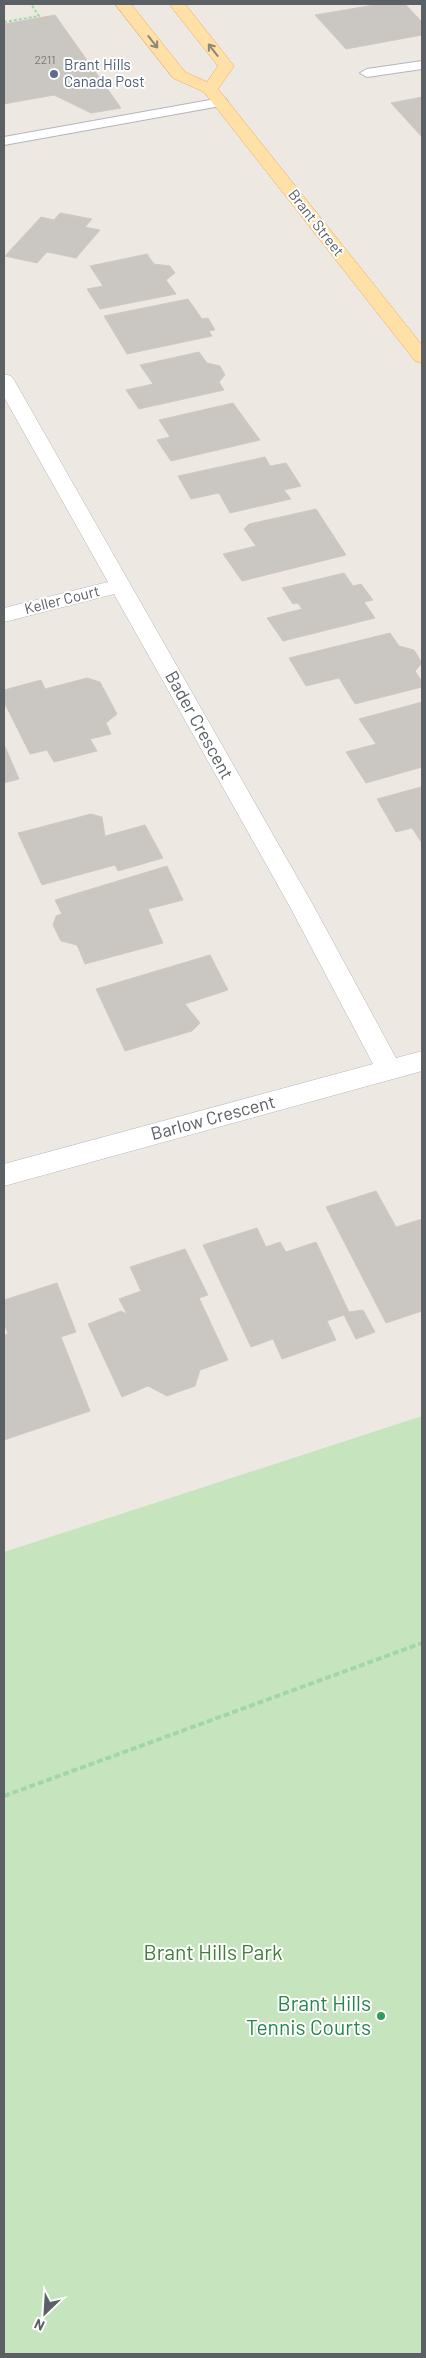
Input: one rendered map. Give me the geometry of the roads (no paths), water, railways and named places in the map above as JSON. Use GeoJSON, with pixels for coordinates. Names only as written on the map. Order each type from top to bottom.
{"type":"FeatureCollection","features":[{"type":"Feature","properties":{"kind":"main road","name":"Brant Street"},"geometry":{"type":"LineString","coordinates":[[123,4],[179,75],[215,96],[422,357]]}},
{"type":"Feature","properties":{"kind":"main road"},"geometry":{"type":"LineString","coordinates":[[177,4],[226,66],[215,96]]}},
{"type":"Feature","properties":{"kind":"street","name":"Bader Crescent"},"geometry":{"type":"LineString","coordinates":[[4,380],[301,905],[390,1071]]}},
{"type":"Feature","properties":{"kind":"street","name":"Keller Court"},"geometry":{"type":"LineString","coordinates":[[4,615],[120,586]]}},
{"type":"Feature","properties":{"kind":"street","name":"Barlow Crescent"},"geometry":{"type":"LineString","coordinates":[[4,1175],[422,1061]]}},
{"type":"Feature","properties":{"kind":"lane"},"geometry":{"type":"LineString","coordinates":[[367,73],[422,65]]}},
{"type":"Feature","properties":{"kind":"lane"},"geometry":{"type":"LineString","coordinates":[[4,141],[215,96]]}},
{"type":"Feature","properties":{"kind":"place","name":"Brant Hills Canada Post"},"geometry":{"type":"Point","coordinates":[54,74]}},
{"type":"Feature","properties":{"kind":"place","name":"Brant Hills Tennis Courts"},"geometry":{"type":"Point","coordinates":[381,2016]}},
{"type":"Feature","properties":{"kind":"park label","name":"Brant Hills Park"},"geometry":{"type":"Point","coordinates":[213,1953]}}]}
